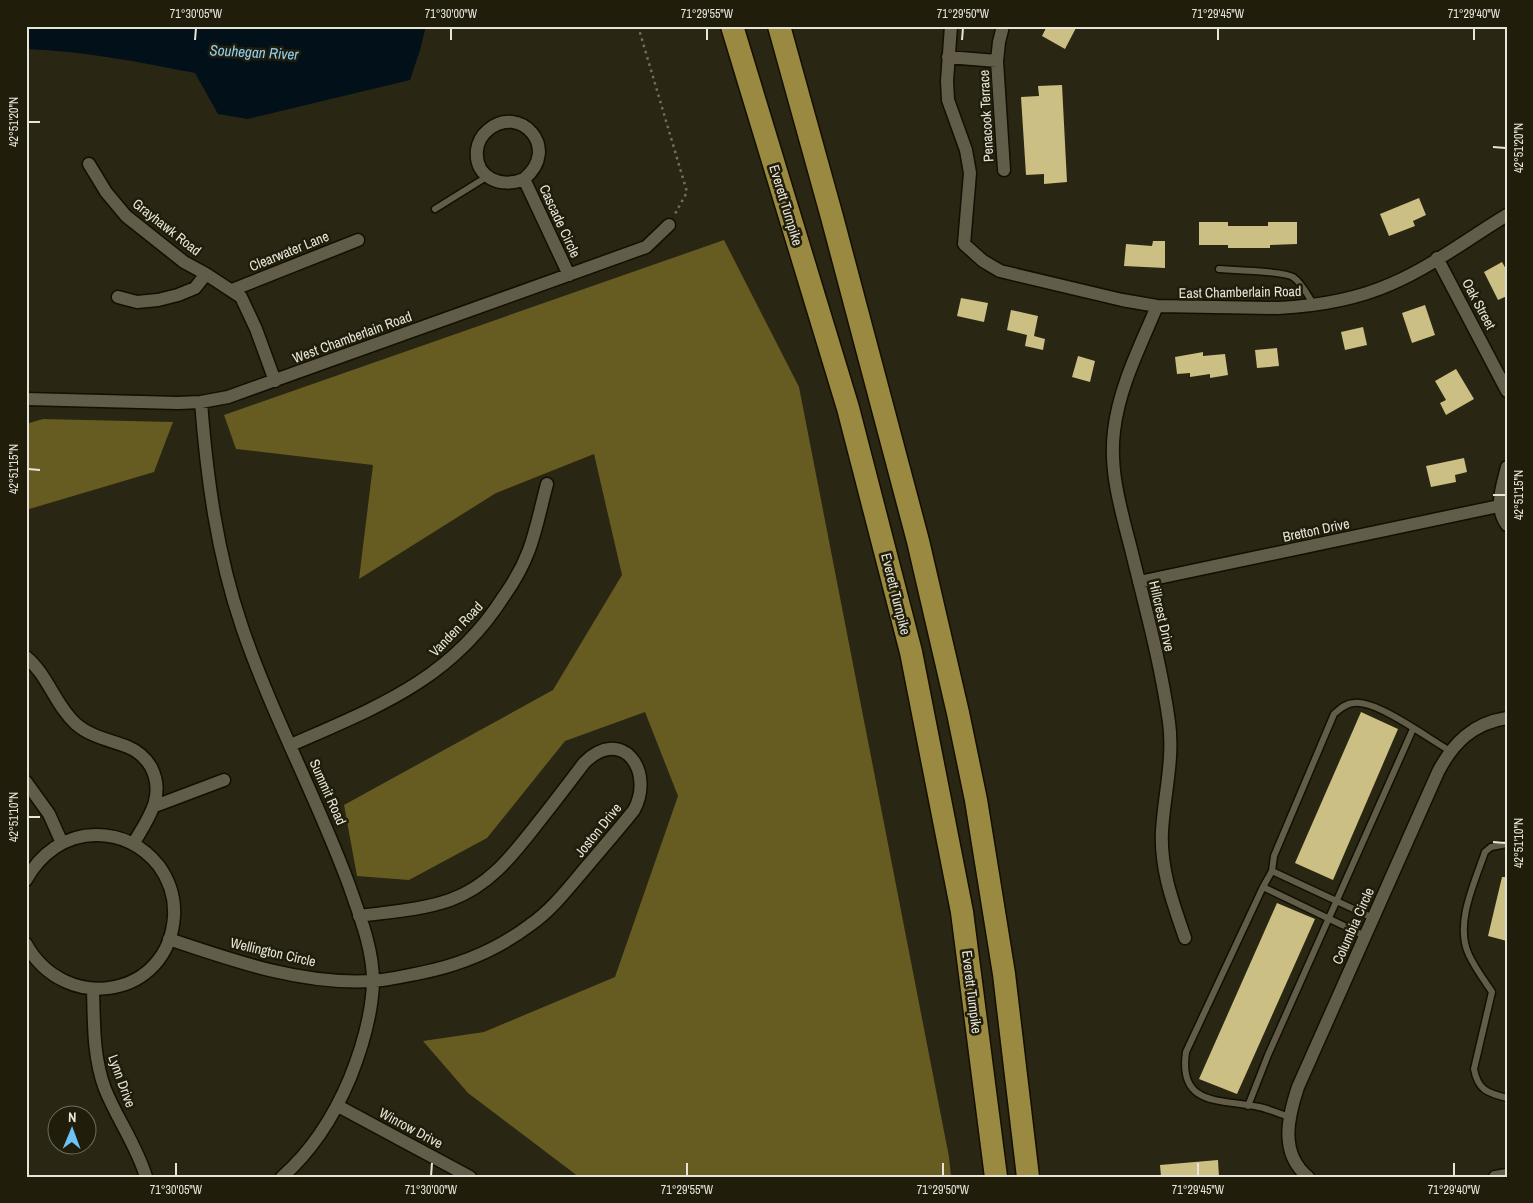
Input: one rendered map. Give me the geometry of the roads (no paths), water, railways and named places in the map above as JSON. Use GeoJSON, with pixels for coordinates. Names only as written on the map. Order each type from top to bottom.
{"type":"FeatureCollection","features":[{"type":"Feature","properties":{"kind":"highway","name":"Everett Turnpike"},"geometry":{"type":"LineString","coordinates":[[732,26],[848,408],[911,652],[962,912],[996,1177]]}},
{"type":"Feature","properties":{"kind":"highway"},"geometry":{"type":"LineString","coordinates":[[779,26],[918,541],[958,713],[976,800],[1004,974],[1028,1177]]}},
{"type":"Feature","properties":{"kind":"street","name":"Penacook Terrace"},"geometry":{"type":"LineString","coordinates":[[950,26],[948,100],[966,150],[970,173],[964,244]]}},
{"type":"Feature","properties":{"kind":"street","name":"Penacook Terrace"},"geometry":{"type":"LineString","coordinates":[[1003,26],[997,61],[1004,170]]}},
{"type":"Feature","properties":{"kind":"street","name":"Penacook Terrace"},"geometry":{"type":"LineString","coordinates":[[948,56],[997,61]]}},
{"type":"Feature","properties":{"kind":"street","name":"Cascade Circle"},"geometry":{"type":"LineString","coordinates":[[502,122],[513,122],[532,132],[538,142],[540,152],[538,163],[532,173],[524,180],[506,184],[496,182],[481,169],[477,150],[485,132],[492,126],[502,122]]}},
{"type":"Feature","properties":{"kind":"street","name":"Grayhawk Road"},"geometry":{"type":"LineString","coordinates":[[89,164],[106,192],[126,216],[184,262],[241,297],[256,329],[275,381]]}},
{"type":"Feature","properties":{"kind":"street","name":"Cascade Circle"},"geometry":{"type":"LineString","coordinates":[[524,180],[569,275]]}},
{"type":"Feature","properties":{"kind":"street","name":"East Chamberlain Road"},"geometry":{"type":"LineString","coordinates":[[964,244],[983,261],[1000,271],[1122,300],[1156,306],[1278,308],[1314,305],[1358,296],[1391,284],[1507,215]]}},
{"type":"Feature","properties":{"kind":"street","name":"West Chamberlain Road"},"geometry":{"type":"LineString","coordinates":[[26,400],[178,403],[228,398],[646,247],[669,224]]}},
{"type":"Feature","properties":{"kind":"street","name":"Clearwater Lane"},"geometry":{"type":"LineString","coordinates":[[232,290],[358,240]]}},
{"type":"Feature","properties":{"kind":"street","name":"Oak Street"},"geometry":{"type":"LineString","coordinates":[[1437,258],[1507,391]]}},
{"type":"Feature","properties":{"kind":"street"},"geometry":{"type":"LineString","coordinates":[[118,297],[137,302],[158,300],[178,295],[195,288],[206,274]]}},
{"type":"Feature","properties":{"kind":"street","name":"Hillcrest Drive"},"geometry":{"type":"LineString","coordinates":[[1156,306],[1120,398],[1112,449],[1112,467],[1154,645],[1169,724],[1170,762],[1162,848],[1169,891],[1185,938]]}},
{"type":"Feature","properties":{"kind":"street","name":"Summit Road"},"geometry":{"type":"LineString","coordinates":[[201,402],[210,493],[227,582],[255,665],[332,839],[367,938],[373,981],[366,1032],[356,1064],[338,1106],[308,1151],[282,1177]]}},
{"type":"Feature","properties":{"kind":"street"},"geometry":{"type":"LineString","coordinates":[[1507,467],[1500,493],[1499,506],[1500,513],[1507,525]]}},
{"type":"Feature","properties":{"kind":"street","name":"Vanden Road"},"geometry":{"type":"LineString","coordinates":[[291,745],[401,694],[444,666],[461,650],[495,611],[519,572],[529,551],[547,484]]}},
{"type":"Feature","properties":{"kind":"street","name":"Bretton Drive"},"geometry":{"type":"LineString","coordinates":[[1139,582],[1499,506]]}},
{"type":"Feature","properties":{"kind":"street"},"geometry":{"type":"LineString","coordinates":[[26,657],[43,677],[64,711],[77,725],[96,737],[128,747],[144,757],[154,773],[157,798],[155,806],[133,844]]}},
{"type":"Feature","properties":{"kind":"street","name":"Columbia Circle"},"geometry":{"type":"LineString","coordinates":[[1308,1177],[1294,1160],[1288,1143],[1289,1117],[1298,1087],[1438,772],[1458,741],[1484,723],[1507,718]]}},
{"type":"Feature","properties":{"kind":"street","name":"Joston Drive"},"geometry":{"type":"LineString","coordinates":[[359,916],[438,904],[459,897],[481,885],[510,859],[592,755],[607,748],[623,751],[634,760],[638,767],[641,789],[639,800],[634,810],[569,887],[532,925],[501,945],[474,959],[442,968],[373,981]]}},
{"type":"Feature","properties":{"kind":"street"},"geometry":{"type":"LineString","coordinates":[[155,806],[224,780]]}},
{"type":"Feature","properties":{"kind":"street"},"geometry":{"type":"LineString","coordinates":[[26,782],[49,814],[62,843]]}},
{"type":"Feature","properties":{"kind":"street"},"geometry":{"type":"LineString","coordinates":[[26,880],[44,855],[62,843],[82,836],[103,835],[118,838],[133,844],[155,861],[169,884],[174,912],[170,939],[160,956],[140,976],[122,985],[93,989],[72,985],[53,976],[38,962],[26,944]]}},
{"type":"Feature","properties":{"kind":"street","name":"Wellington Circle"},"geometry":{"type":"LineString","coordinates":[[170,939],[222,957],[287,974],[339,981],[373,981]]}},
{"type":"Feature","properties":{"kind":"street","name":"Lynn Drive"},"geometry":{"type":"LineString","coordinates":[[93,989],[94,1035],[99,1068],[105,1088],[146,1177]]}},
{"type":"Feature","properties":{"kind":"street","name":"Winrow Drive"},"geometry":{"type":"LineString","coordinates":[[338,1106],[470,1177]]}},
{"type":"Feature","properties":{"kind":"lane"},"geometry":{"type":"LineString","coordinates":[[434,209],[488,176]]}},
{"type":"Feature","properties":{"kind":"lane"},"geometry":{"type":"LineString","coordinates":[[1219,269],[1270,272],[1292,277],[1303,288],[1314,305]]}},
{"type":"Feature","properties":{"kind":"lane"},"geometry":{"type":"LineString","coordinates":[[1289,1117],[1260,1107],[1227,1103],[1206,1097],[1190,1088],[1184,1064],[1186,1052],[1263,886],[1272,871],[1274,856],[1334,714],[1352,702],[1363,703],[1381,709],[1450,751]]}},
{"type":"Feature","properties":{"kind":"lane"},"geometry":{"type":"LineString","coordinates":[[1248,1106],[1268,1055],[1413,729]]}},
{"type":"Feature","properties":{"kind":"lane"},"geometry":{"type":"LineString","coordinates":[[1507,844],[1491,847],[1485,852],[1465,913],[1464,933],[1468,954],[1492,992],[1474,1069],[1476,1079],[1482,1089],[1507,1098]]}},
{"type":"Feature","properties":{"kind":"lane"},"geometry":{"type":"LineString","coordinates":[[1272,871],[1373,918]]}},
{"type":"Feature","properties":{"kind":"lane"},"geometry":{"type":"LineString","coordinates":[[1263,886],[1365,936]]}},
{"type":"Feature","properties":{"kind":"water","name":"Souhegan River"},"geometry":{"type":"Polygon","coordinates":[[[26,26],[426,26],[410,80],[248,119],[218,114],[195,73],[90,55],[26,49],[26,26]]]}}]}
